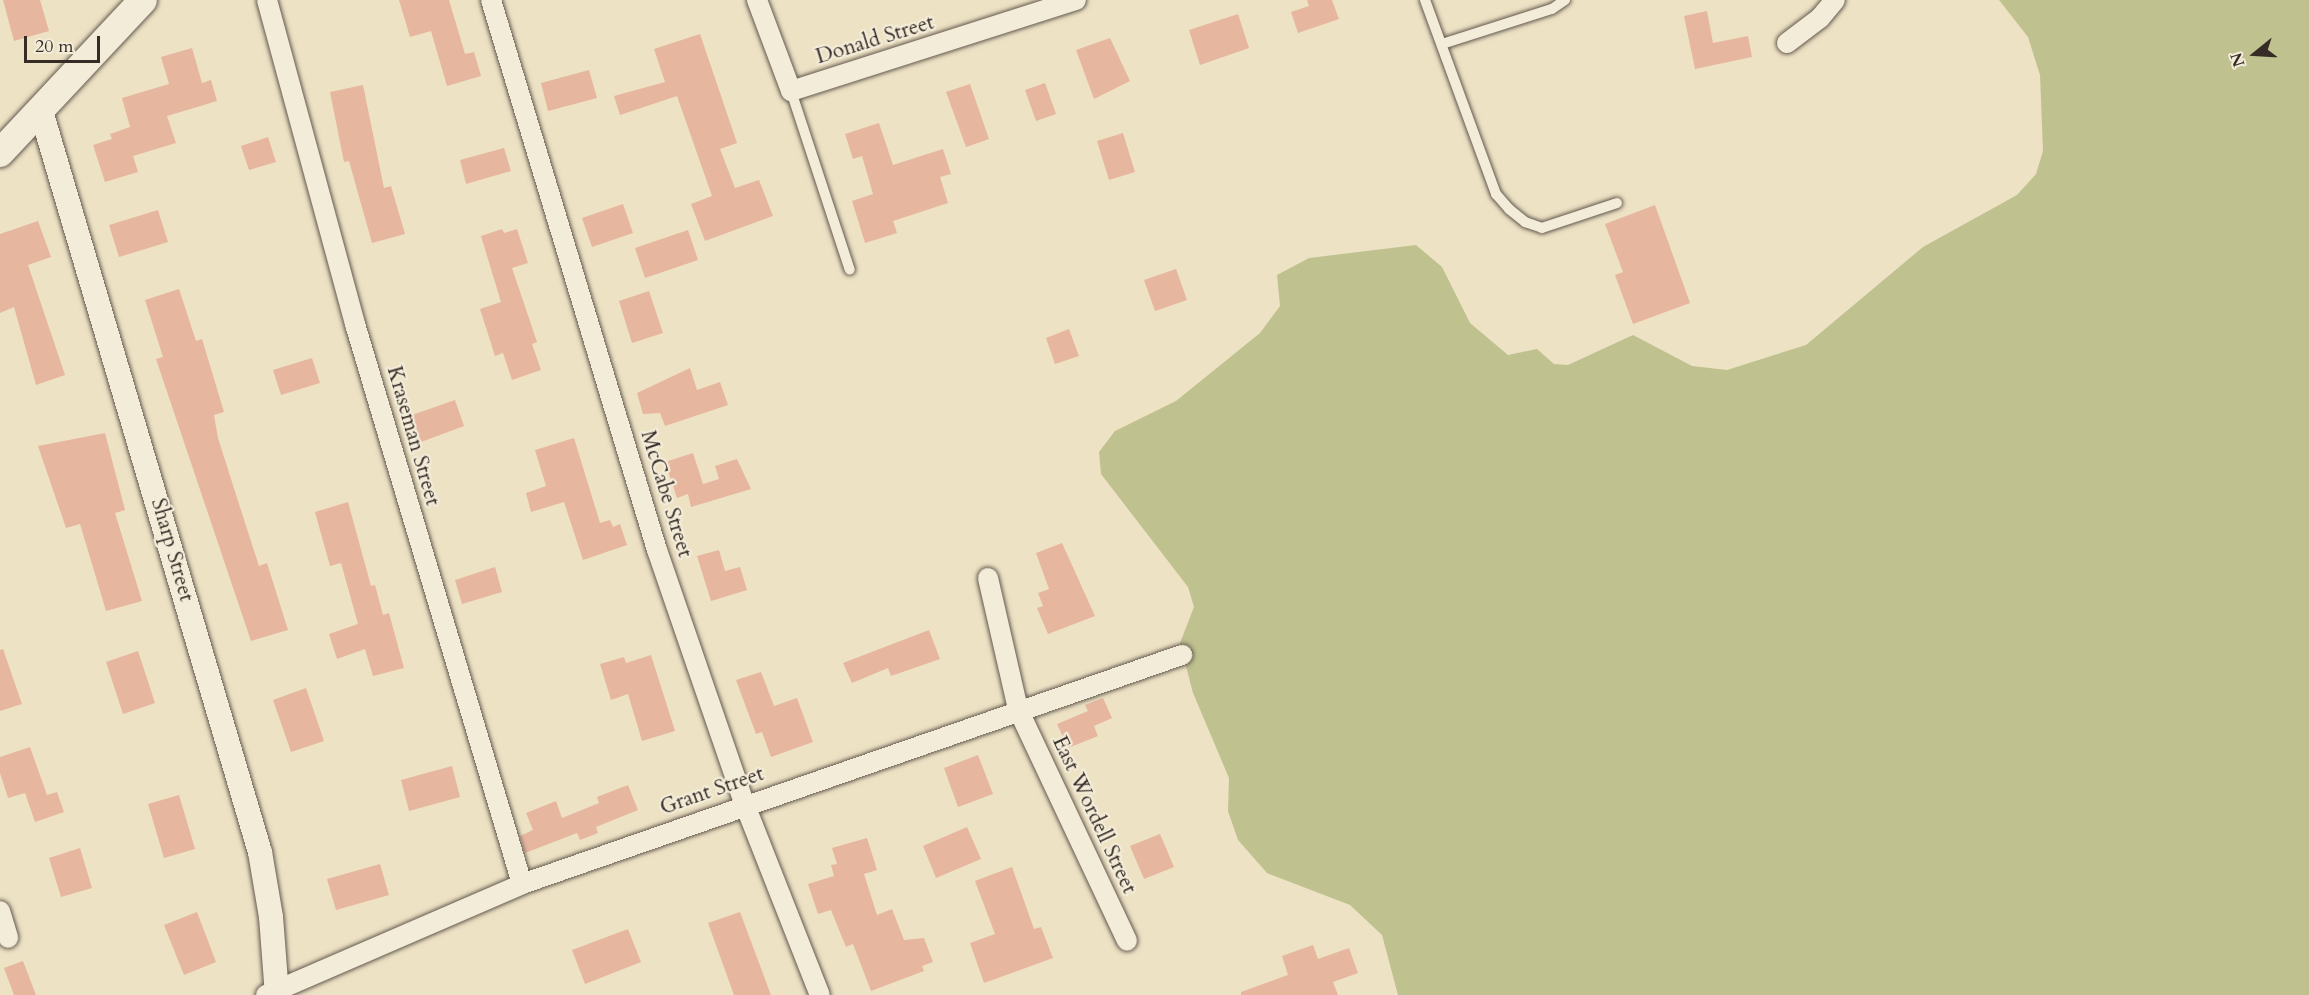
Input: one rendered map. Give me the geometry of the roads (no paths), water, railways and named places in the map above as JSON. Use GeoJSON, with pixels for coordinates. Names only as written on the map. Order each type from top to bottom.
{"type":"FeatureCollection","features":[{"type":"Feature","properties":{"kind":"main road"},"geometry":{"type":"LineString","coordinates":[[0,153],[142,0]]}},
{"type":"Feature","properties":{"kind":"street","name":"Kraseman Street"},"geometry":{"type":"LineString","coordinates":[[267,0],[355,324],[522,884]]}},
{"type":"Feature","properties":{"kind":"street","name":"McCabe Street"},"geometry":{"type":"LineString","coordinates":[[491,0],[657,550],[745,805],[820,995]]}},
{"type":"Feature","properties":{"kind":"street"},"geometry":{"type":"LineString","coordinates":[[757,0],[791,91]]}},
{"type":"Feature","properties":{"kind":"street","name":"Donald Street"},"geometry":{"type":"LineString","coordinates":[[791,91],[1076,0]]}},
{"type":"Feature","properties":{"kind":"street"},"geometry":{"type":"LineString","coordinates":[[1786,43],[1820,18],[1835,0]]}},
{"type":"Feature","properties":{"kind":"street","name":"Sharp Street"},"geometry":{"type":"LineString","coordinates":[[41,111],[260,852],[273,994]]}},
{"type":"Feature","properties":{"kind":"street","name":"East Wordell Street"},"geometry":{"type":"LineString","coordinates":[[988,578],[1018,709],[1127,941]]}},
{"type":"Feature","properties":{"kind":"street","name":"Grant Street"},"geometry":{"type":"LineString","coordinates":[[273,994],[522,884],[1018,709],[1182,655]]}},
{"type":"Feature","properties":{"kind":"street"},"geometry":{"type":"LineString","coordinates":[[0,911],[8,938]]}},
{"type":"Feature","properties":{"kind":"lane"},"geometry":{"type":"LineString","coordinates":[[1425,0],[1497,194],[1509,209],[1525,222],[1542,228],[1617,203]]}},
{"type":"Feature","properties":{"kind":"lane"},"geometry":{"type":"LineString","coordinates":[[1442,44],[1552,9],[1565,0]]}},
{"type":"Feature","properties":{"kind":"lane"},"geometry":{"type":"LineString","coordinates":[[791,91],[850,270]]}}]}
